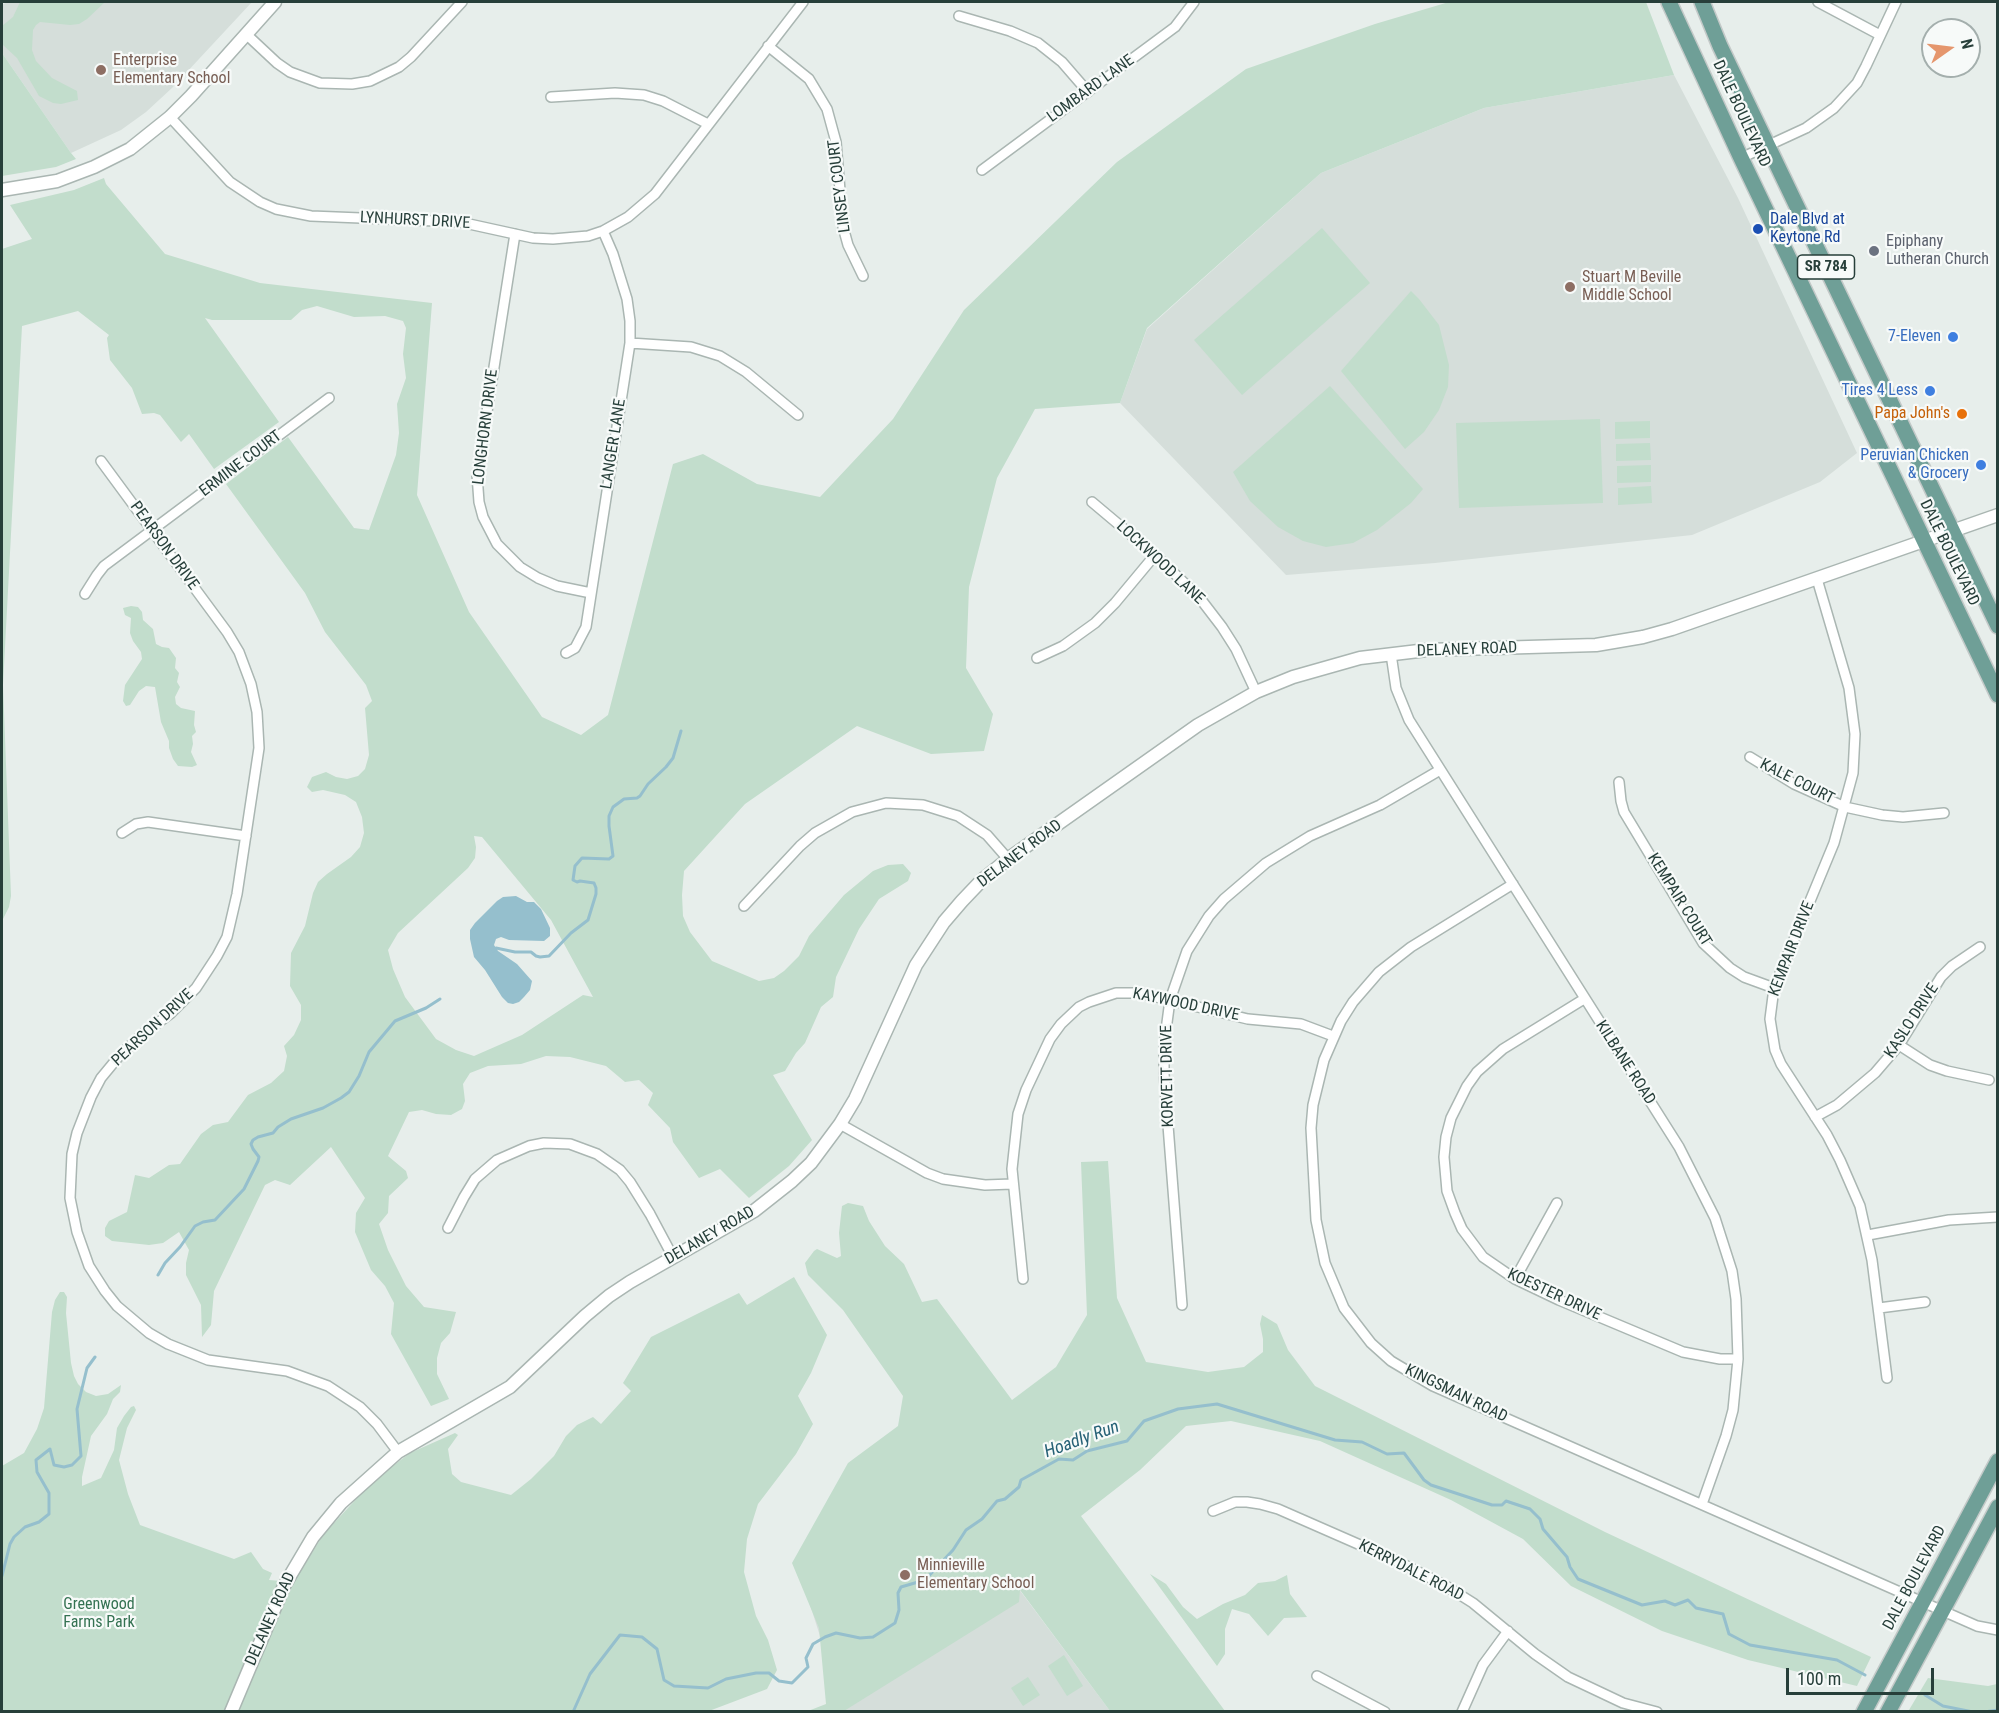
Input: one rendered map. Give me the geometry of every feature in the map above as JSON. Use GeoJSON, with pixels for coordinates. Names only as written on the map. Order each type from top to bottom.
{"type":"FeatureCollection","features":[{"type":"Feature","properties":{"kind":"main road","name":"DALE BOULEVARD"},"geometry":{"type":"LineString","coordinates":[[1669,2],[1741,158],[1998,695]]}},
{"type":"Feature","properties":{"kind":"main road","name":"DALE BOULEVARD"},"geometry":{"type":"LineString","coordinates":[[1702,2],[1720,46],[1998,626]]}},
{"type":"Feature","properties":{"kind":"main road","name":"DALE BOULEVARD"},"geometry":{"type":"LineString","coordinates":[[1864,1712],[1998,1461]]}},
{"type":"Feature","properties":{"kind":"main road"},"geometry":{"type":"LineString","coordinates":[[1888,1712],[1998,1507]]}},
{"type":"Feature","properties":{"kind":"street"},"geometry":{"type":"LineString","coordinates":[[2,190],[57,181],[94,167],[130,148],[170,117],[275,2]]}},
{"type":"Feature","properties":{"kind":"street"},"geometry":{"type":"LineString","coordinates":[[246,34],[290,72],[320,83],[352,84],[370,81],[399,67],[462,2]]}},
{"type":"Feature","properties":{"kind":"street","name":"LYNHURST DRIVE"},"geometry":{"type":"LineString","coordinates":[[170,117],[230,182],[260,202],[276,209],[311,216],[460,222],[515,234],[553,239],[588,236],[603,231],[645,204],[803,2]]}},
{"type":"Feature","properties":{"kind":"street","name":"LOMBARD LANE"},"geometry":{"type":"LineString","coordinates":[[982,170],[1175,27],[1194,2]]}},
{"type":"Feature","properties":{"kind":"street"},"geometry":{"type":"LineString","coordinates":[[1818,2],[1880,35]]}},
{"type":"Feature","properties":{"kind":"street"},"geometry":{"type":"LineString","coordinates":[[1741,158],[1806,129],[1834,108],[1857,82],[1896,2]]}},
{"type":"Feature","properties":{"kind":"street"},"geometry":{"type":"LineString","coordinates":[[959,16],[1016,33],[1038,43],[1062,62],[1088,92]]}},
{"type":"Feature","properties":{"kind":"street","name":"LINSEY COURT"},"geometry":{"type":"LineString","coordinates":[[768,46],[809,79],[827,109],[836,142],[843,227],[848,245],[863,276]]}},
{"type":"Feature","properties":{"kind":"street"},"geometry":{"type":"LineString","coordinates":[[551,97],[615,93],[644,95],[663,101],[708,124]]}},
{"type":"Feature","properties":{"kind":"street","name":"LANGER LANE"},"geometry":{"type":"LineString","coordinates":[[566,653],[575,648],[586,627],[630,343],[627,299],[603,231]]}},
{"type":"Feature","properties":{"kind":"street","name":"LONGHORN DRIVE"},"geometry":{"type":"LineString","coordinates":[[515,234],[477,475],[479,502],[486,524],[497,544],[520,567],[557,586],[591,593]]}},
{"type":"Feature","properties":{"kind":"street"},"geometry":{"type":"LineString","coordinates":[[630,343],[691,347],[720,356],[746,372],[798,415]]}},
{"type":"Feature","properties":{"kind":"street","name":"ERMINE COURT"},"geometry":{"type":"LineString","coordinates":[[85,594],[96,574],[104,566],[328,398]]}},
{"type":"Feature","properties":{"kind":"street","name":"PEARSON DRIVE"},"geometry":{"type":"LineString","coordinates":[[101,461],[227,632],[239,652],[251,684],[257,712],[259,748],[233,914],[218,956],[196,988],[179,1006],[144,1033],[112,1064],[84,1112],[74,1143],[70,1176],[70,1198],[77,1232],[87,1260],[105,1291],[117,1306],[149,1333],[168,1344],[208,1360],[287,1371],[327,1386],[360,1407],[377,1424],[398,1452]]}},
{"type":"Feature","properties":{"kind":"street","name":"LOCKWOOD LANE"},"geometry":{"type":"LineString","coordinates":[[1092,502],[1155,555],[1199,597],[1236,649],[1256,692]]}},
{"type":"Feature","properties":{"kind":"street","name":"DELANEY ROAD"},"geometry":{"type":"LineString","coordinates":[[231,1712],[274,1608],[295,1564],[313,1537],[341,1503],[398,1452],[510,1387],[585,1316],[630,1282],[754,1211],[786,1187],[811,1163],[840,1124],[855,1099],[903,990],[928,946],[962,901],[982,880],[1008,859],[1198,725],[1256,692],[1329,666],[1391,654],[1427,650],[1574,646],[1619,642],[1669,630],[1998,515]]}},
{"type":"Feature","properties":{"kind":"street"},"geometry":{"type":"LineString","coordinates":[[1037,658],[1063,646],[1095,623],[1155,555]]}},
{"type":"Feature","properties":{"kind":"street","name":"KEMPAIR DRIVE"},"geometry":{"type":"LineString","coordinates":[[1816,579],[1844,664],[1853,710],[1855,759],[1845,807],[1834,843],[1774,988],[1770,1019],[1775,1050],[1840,1160],[1852,1185],[1868,1235],[1887,1378]]}},
{"type":"Feature","properties":{"kind":"street","name":"KILBANE ROAD"},"geometry":{"type":"LineString","coordinates":[[1391,654],[1394,681],[1401,705],[1679,1147],[1712,1209],[1725,1244],[1732,1272],[1738,1327],[1738,1359],[1733,1410],[1702,1504]]}},
{"type":"Feature","properties":{"kind":"street","name":"KALE COURT"},"geometry":{"type":"LineString","coordinates":[[1750,757],[1794,784],[1845,807],[1903,817],[1944,813]]}},
{"type":"Feature","properties":{"kind":"street","name":"KORVETT DRIVE"},"geometry":{"type":"LineString","coordinates":[[1182,1305],[1164,1074],[1164,1045],[1170,1000],[1181,966],[1196,935],[1224,899],[1266,863],[1310,836],[1380,805],[1440,770]]}},
{"type":"Feature","properties":{"kind":"street","name":"KEMPAIR COURT"},"geometry":{"type":"LineString","coordinates":[[1619,782],[1624,812],[1703,943],[1730,968],[1744,977],[1774,988]]}},
{"type":"Feature","properties":{"kind":"street"},"geometry":{"type":"LineString","coordinates":[[744,906],[815,833],[852,812],[877,805],[904,802],[923,805],[958,816],[987,835],[1008,859]]}},
{"type":"Feature","properties":{"kind":"street"},"geometry":{"type":"LineString","coordinates":[[122,833],[136,824],[148,822],[246,836]]}},
{"type":"Feature","properties":{"kind":"street","name":"KINGSMAN ROAD"},"geometry":{"type":"LineString","coordinates":[[1513,884],[1411,947],[1367,984],[1353,1002],[1333,1036],[1324,1060],[1313,1105],[1311,1138],[1319,1242],[1332,1284],[1354,1323],[1391,1361],[1433,1386],[1977,1626],[1998,1630]]}},
{"type":"Feature","properties":{"kind":"street","name":"KASLO DRIVE"},"geometry":{"type":"LineString","coordinates":[[1815,1117],[1857,1090],[1875,1073],[1899,1045],[1931,989],[1941,977],[1952,966],[1980,947]]}},
{"type":"Feature","properties":{"kind":"street","name":"KAYWOOD DRIVE"},"geometry":{"type":"LineString","coordinates":[[1023,1279],[1012,1184],[1013,1146],[1018,1114],[1039,1061],[1061,1024],[1079,1007],[1116,993],[1140,993],[1248,1018],[1301,1024],[1333,1036]]}},
{"type":"Feature","properties":{"kind":"street","name":"KOESTER DRIVE"},"geometry":{"type":"LineString","coordinates":[[1584,999],[1503,1049],[1483,1066],[1467,1086],[1457,1103],[1446,1137],[1444,1157],[1446,1182],[1455,1213],[1462,1229],[1483,1257],[1515,1279],[1683,1352],[1720,1359],[1738,1359]]}},
{"type":"Feature","properties":{"kind":"street"},"geometry":{"type":"LineString","coordinates":[[1899,1045],[1930,1065],[1989,1080]]}},
{"type":"Feature","properties":{"kind":"street"},"geometry":{"type":"LineString","coordinates":[[840,1124],[927,1173],[943,1179],[985,1185],[1012,1184]]}},
{"type":"Feature","properties":{"kind":"street"},"geometry":{"type":"LineString","coordinates":[[448,1228],[476,1179],[497,1160],[530,1146],[555,1142],[570,1144],[597,1154],[620,1170],[650,1214],[674,1257]]}},
{"type":"Feature","properties":{"kind":"street"},"geometry":{"type":"LineString","coordinates":[[1515,1279],[1557,1203]]}},
{"type":"Feature","properties":{"kind":"street"},"geometry":{"type":"LineString","coordinates":[[1868,1235],[1949,1220],[1998,1217]]}},
{"type":"Feature","properties":{"kind":"street"},"geometry":{"type":"LineString","coordinates":[[1879,1308],[1925,1302]]}},
{"type":"Feature","properties":{"kind":"street","name":"KERRYDALE ROAD"},"geometry":{"type":"LineString","coordinates":[[1213,1511],[1229,1504],[1246,1502],[1278,1509],[1433,1578],[1473,1603],[1549,1665],[1568,1677],[1623,1703],[1657,1712]]}},
{"type":"Feature","properties":{"kind":"street"},"geometry":{"type":"LineString","coordinates":[[1462,1712],[1483,1665],[1508,1631]]}},
{"type":"Feature","properties":{"kind":"street"},"geometry":{"type":"LineString","coordinates":[[1317,1676],[1384,1712]]}},
{"type":"Feature","properties":{"kind":"shaded area","name":"Enterprise Elementary School"},"geometry":{"type":"Polygon","coordinates":[[[7,2],[252,2],[172,88],[146,112],[121,130],[71,153],[2,53],[2,5],[7,2]]]}},
{"type":"Feature","properties":{"kind":"shaded area"},"geometry":{"type":"Polygon","coordinates":[[[1674,75],[1738,198],[1857,453],[1820,482],[1692,535],[1435,563],[1286,575],[1120,403],[1147,329],[1321,173],[1484,108],[1674,75]]]}},
{"type":"Feature","properties":{"kind":"shaded area","name":"Minnieville Elementary School"},"geometry":{"type":"Polygon","coordinates":[[[903,1434],[1110,1711],[844,1711],[796,1561],[903,1434]]]}},
{"type":"Feature","properties":{"kind":"green space"},"geometry":{"type":"Polygon","coordinates":[[[20,2],[105,2],[79,24],[40,22],[33,30],[32,50],[36,61],[52,78],[77,91],[78,100],[61,104],[39,96],[17,58],[2,44],[2,26],[13,17],[20,2]]]}},
{"type":"Feature","properties":{"kind":"green space"},"geometry":{"type":"Polygon","coordinates":[[[1449,2],[1646,2],[1674,75],[1484,108],[1321,173],[1147,328],[1120,403],[1035,409],[997,478],[969,587],[966,668],[993,714],[984,751],[931,754],[857,726],[745,804],[684,871],[683,916],[690,932],[712,961],[759,981],[774,978],[784,971],[799,956],[809,936],[844,895],[873,871],[888,865],[903,864],[911,873],[908,881],[879,899],[859,929],[836,977],[833,997],[821,1007],[805,1043],[785,1071],[773,1075],[812,1140],[789,1166],[749,1198],[720,1169],[699,1178],[673,1142],[670,1128],[648,1105],[653,1093],[639,1080],[625,1082],[606,1066],[570,1057],[546,1056],[521,1064],[488,1066],[470,1073],[463,1084],[465,1101],[462,1109],[451,1115],[422,1110],[409,1112],[388,1156],[406,1171],[408,1178],[389,1196],[388,1213],[379,1224],[388,1250],[406,1286],[424,1307],[456,1312],[450,1333],[441,1343],[437,1358],[437,1374],[449,1399],[431,1406],[391,1334],[394,1303],[385,1286],[371,1270],[355,1232],[356,1213],[365,1198],[331,1147],[290,1185],[275,1180],[265,1185],[214,1291],[211,1325],[202,1337],[201,1305],[186,1275],[189,1250],[179,1232],[163,1243],[149,1245],[112,1241],[105,1236],[105,1228],[109,1221],[127,1212],[135,1175],[149,1178],[169,1165],[180,1164],[201,1134],[213,1125],[228,1122],[248,1095],[271,1083],[284,1071],[287,1056],[284,1046],[294,1035],[301,1020],[301,1005],[290,986],[291,953],[305,926],[318,882],[351,857],[360,847],[364,833],[362,817],[356,802],[345,795],[323,790],[312,792],[307,787],[312,777],[326,772],[347,779],[358,776],[365,769],[369,755],[365,708],[372,701],[366,685],[325,632],[305,593],[226,484],[288,437],[354,528],[369,530],[396,455],[399,433],[397,404],[406,378],[403,354],[406,328],[403,321],[385,316],[354,317],[317,306],[302,310],[291,320],[212,320],[205,318],[279,422],[214,469],[189,434],[181,442],[160,415],[142,414],[132,388],[110,360],[107,338],[109,335],[78,311],[22,326],[3,685],[11,896],[9,907],[2,921],[2,249],[32,239],[10,205],[74,190],[104,178],[106,184],[165,254],[260,283],[432,303],[417,495],[469,612],[542,717],[581,735],[608,715],[673,464],[703,454],[757,484],[820,497],[893,419],[964,310],[1117,162],[1246,69],[1375,24],[1449,2]],[[474,836],[475,858],[468,868],[398,933],[388,950],[405,997],[436,1039],[456,1050],[474,1056],[522,1035],[583,995],[593,997],[551,920],[482,837],[474,836]]]}},
{"type":"Feature","properties":{"kind":"green space"},"geometry":{"type":"Polygon","coordinates":[[[2,53],[76,159],[56,167],[2,176],[2,53]]]}},
{"type":"Feature","properties":{"kind":"green space"},"geometry":{"type":"Polygon","coordinates":[[[1322,228],[1370,283],[1242,395],[1194,340],[1322,228]]]}},
{"type":"Feature","properties":{"kind":"green space"},"geometry":{"type":"Polygon","coordinates":[[[1411,291],[1439,325],[1449,365],[1448,387],[1439,410],[1424,432],[1405,449],[1341,371],[1411,291]]]}},
{"type":"Feature","properties":{"kind":"green space"},"geometry":{"type":"Polygon","coordinates":[[[1330,386],[1423,489],[1411,503],[1377,530],[1353,543],[1326,547],[1303,541],[1278,527],[1250,501],[1233,472],[1330,386]]]}},
{"type":"Feature","properties":{"kind":"green space"},"geometry":{"type":"Polygon","coordinates":[[[1600,419],[1603,503],[1459,508],[1456,423],[1600,419]]]}},
{"type":"Feature","properties":{"kind":"green space"},"geometry":{"type":"Polygon","coordinates":[[[1650,421],[1650,438],[1615,439],[1615,422],[1650,421]]]}},
{"type":"Feature","properties":{"kind":"green space"},"geometry":{"type":"Polygon","coordinates":[[[1650,443],[1651,460],[1616,461],[1616,444],[1650,443]]]}},
{"type":"Feature","properties":{"kind":"green space"},"geometry":{"type":"Polygon","coordinates":[[[1651,465],[1651,482],[1617,483],[1617,466],[1651,465]]]}},
{"type":"Feature","properties":{"kind":"green space"},"geometry":{"type":"Polygon","coordinates":[[[1651,486],[1652,503],[1618,505],[1618,488],[1651,486]]]}},
{"type":"Feature","properties":{"kind":"green space"},"geometry":{"type":"Polygon","coordinates":[[[138,607],[142,612],[143,620],[153,629],[156,644],[169,648],[176,658],[175,668],[179,673],[177,682],[180,687],[175,697],[176,704],[181,708],[195,711],[196,732],[192,736],[191,752],[197,765],[192,767],[178,766],[173,759],[161,722],[155,687],[146,686],[139,691],[130,705],[126,706],[123,701],[125,685],[142,659],[141,652],[130,633],[131,618],[125,615],[123,608],[138,607]]]}},
{"type":"Feature","properties":{"kind":"green space"},"geometry":{"type":"Polygon","coordinates":[[[1108,1161],[1117,1298],[1146,1362],[1208,1372],[1244,1367],[1263,1352],[1260,1324],[1262,1315],[1277,1324],[1288,1350],[1315,1386],[1605,1532],[1871,1657],[1857,1686],[1748,1660],[1662,1631],[1571,1586],[1523,1539],[1451,1500],[1320,1441],[1231,1421],[1186,1426],[1140,1470],[1081,1516],[1225,1711],[1110,1711],[1020,1590],[1019,1602],[844,1711],[808,1711],[826,1704],[819,1628],[792,1563],[848,1463],[898,1426],[903,1396],[843,1310],[808,1275],[805,1263],[817,1249],[837,1258],[841,1256],[839,1233],[842,1206],[848,1203],[863,1206],[869,1221],[885,1246],[904,1264],[922,1302],[937,1299],[1012,1400],[1056,1367],[1087,1315],[1081,1162],[1108,1161]]]}},
{"type":"Feature","properties":{"kind":"green space","name":"Greenwood Farms Park"},"geometry":{"type":"Polygon","coordinates":[[[794,1277],[827,1335],[811,1373],[798,1396],[813,1424],[796,1454],[758,1504],[747,1539],[744,1572],[756,1616],[768,1640],[777,1670],[767,1689],[709,1711],[2,1711],[2,1466],[24,1453],[37,1429],[44,1408],[52,1312],[60,1292],[64,1292],[67,1297],[66,1313],[71,1363],[78,1384],[86,1392],[96,1396],[108,1394],[121,1385],[120,1392],[113,1399],[107,1414],[91,1436],[82,1486],[101,1478],[114,1450],[117,1428],[134,1406],[136,1410],[127,1428],[119,1460],[128,1494],[140,1525],[234,1559],[251,1552],[263,1569],[272,1573],[269,1580],[294,1582],[323,1535],[382,1474],[410,1453],[455,1433],[458,1435],[448,1449],[452,1474],[461,1482],[511,1495],[554,1456],[566,1436],[577,1425],[593,1417],[601,1424],[631,1391],[623,1383],[651,1337],[739,1293],[747,1305],[794,1277]]]}},
{"type":"Feature","properties":{"kind":"green space"},"geometry":{"type":"Polygon","coordinates":[[[1150,1574],[1166,1584],[1183,1607],[1197,1619],[1245,1595],[1258,1583],[1275,1581],[1287,1575],[1290,1594],[1307,1617],[1284,1618],[1268,1636],[1249,1614],[1232,1609],[1225,1629],[1225,1654],[1217,1666],[1150,1574]]]}},
{"type":"Feature","properties":{"kind":"green space"},"geometry":{"type":"Polygon","coordinates":[[[1064,1655],[1083,1686],[1067,1696],[1048,1666],[1064,1655]]]}},
{"type":"Feature","properties":{"kind":"green space"},"geometry":{"type":"Polygon","coordinates":[[[1028,1677],[1040,1695],[1023,1706],[1011,1688],[1028,1677]]]}},
{"type":"Feature","properties":{"kind":"green space"},"geometry":{"type":"Polygon","coordinates":[[[1928,1678],[1988,1686],[1997,1684],[1997,1711],[1916,1712],[1909,1710],[1928,1678]]]}},
{"type":"Feature","properties":{"kind":"water"},"geometry":{"type":"Polygon","coordinates":[[[516,896],[527,902],[534,902],[541,909],[550,928],[550,936],[544,941],[509,940],[501,937],[496,939],[494,945],[498,951],[517,964],[532,981],[530,990],[519,1002],[513,1004],[508,1003],[502,997],[474,957],[470,930],[497,901],[503,897],[516,896]]]}},
{"type":"Feature","properties":{"kind":"waterway"},"geometry":{"type":"LineString","coordinates":[[493,951],[496,948],[515,952],[531,952],[540,957],[549,956],[571,933],[588,920],[596,888],[594,883],[573,880],[575,866],[582,858],[609,859],[613,856],[609,826],[609,816],[613,807],[624,799],[640,796],[648,784],[666,767],[673,758],[681,731]]}},
{"type":"Feature","properties":{"kind":"waterway"},"geometry":{"type":"LineString","coordinates":[[158,1275],[195,1226],[215,1220],[244,1189],[259,1157],[251,1144],[253,1140],[273,1133],[291,1119],[323,1108],[349,1092],[369,1052],[395,1021],[426,1008],[440,999]]}},
{"type":"Feature","properties":{"kind":"waterway"},"geometry":{"type":"LineString","coordinates":[[2,1576],[14,1537],[25,1527],[39,1522],[49,1514],[49,1493],[37,1472],[36,1460],[50,1449],[54,1465],[64,1467],[72,1465],[81,1456],[77,1409],[87,1368],[95,1357]]}},
{"type":"Feature","properties":{"kind":"waterway","name":"Hoadly Run"},"geometry":{"type":"LineString","coordinates":[[573,1712],[590,1674],[620,1635],[642,1637],[657,1649],[664,1680],[674,1686],[708,1688],[726,1679],[756,1673],[769,1673],[779,1681],[792,1683],[808,1667],[806,1658],[813,1644],[825,1637],[836,1633],[860,1638],[873,1637],[895,1623],[899,1610],[898,1593],[901,1587],[925,1580],[953,1550],[966,1530],[982,1519],[997,1501],[1005,1499],[1019,1487],[1021,1480],[1059,1459],[1073,1460],[1087,1451],[1127,1441],[1144,1421],[1178,1409],[1217,1404],[1335,1440],[1362,1442],[1387,1454],[1404,1453],[1424,1480],[1431,1485],[1492,1505],[1502,1505],[1506,1501],[1530,1509],[1540,1519],[1543,1529],[1567,1557],[1578,1579],[1642,1605],[1665,1601],[1675,1605],[1688,1600],[1696,1608],[1723,1614],[1729,1634],[1750,1645],[1837,1660],[1865,1675]]}},
{"type":"Feature","properties":{"kind":"waterway","name":"Hoadly Run"},"geometry":{"type":"LineString","coordinates":[[1925,1695],[1943,1706],[1973,1712]]}},
{"type":"Feature","properties":{"kind":"waterway","name":"Hoadly Run"},"geometry":{"type":"LineString","coordinates":[[1984,1712],[1998,1710]]}},
{"type":"Feature","properties":{"kind":"place","name":"Enterprise Elementary School"},"geometry":{"type":"Point","coordinates":[101,70]}},
{"type":"Feature","properties":{"kind":"place","name":"Dale Blvd at Keytone Rd"},"geometry":{"type":"Point","coordinates":[1758,229]}},
{"type":"Feature","properties":{"kind":"place","name":"Epiphany Lutheran Church"},"geometry":{"type":"Point","coordinates":[1874,251]}},
{"type":"Feature","properties":{"kind":"place","name":"Stuart M Beville Middle School"},"geometry":{"type":"Point","coordinates":[1570,287]}},
{"type":"Feature","properties":{"kind":"place","name":"7-Eleven"},"geometry":{"type":"Point","coordinates":[1953,337]}},
{"type":"Feature","properties":{"kind":"place","name":"Tires 4 Less"},"geometry":{"type":"Point","coordinates":[1930,391]}},
{"type":"Feature","properties":{"kind":"place","name":"Papa John's"},"geometry":{"type":"Point","coordinates":[1962,414]}},
{"type":"Feature","properties":{"kind":"place","name":"Peruvian Chicken & Grocery"},"geometry":{"type":"Point","coordinates":[1981,465]}},
{"type":"Feature","properties":{"kind":"place","name":"Minnieville Elementary School"},"geometry":{"type":"Point","coordinates":[905,1575]}}]}
